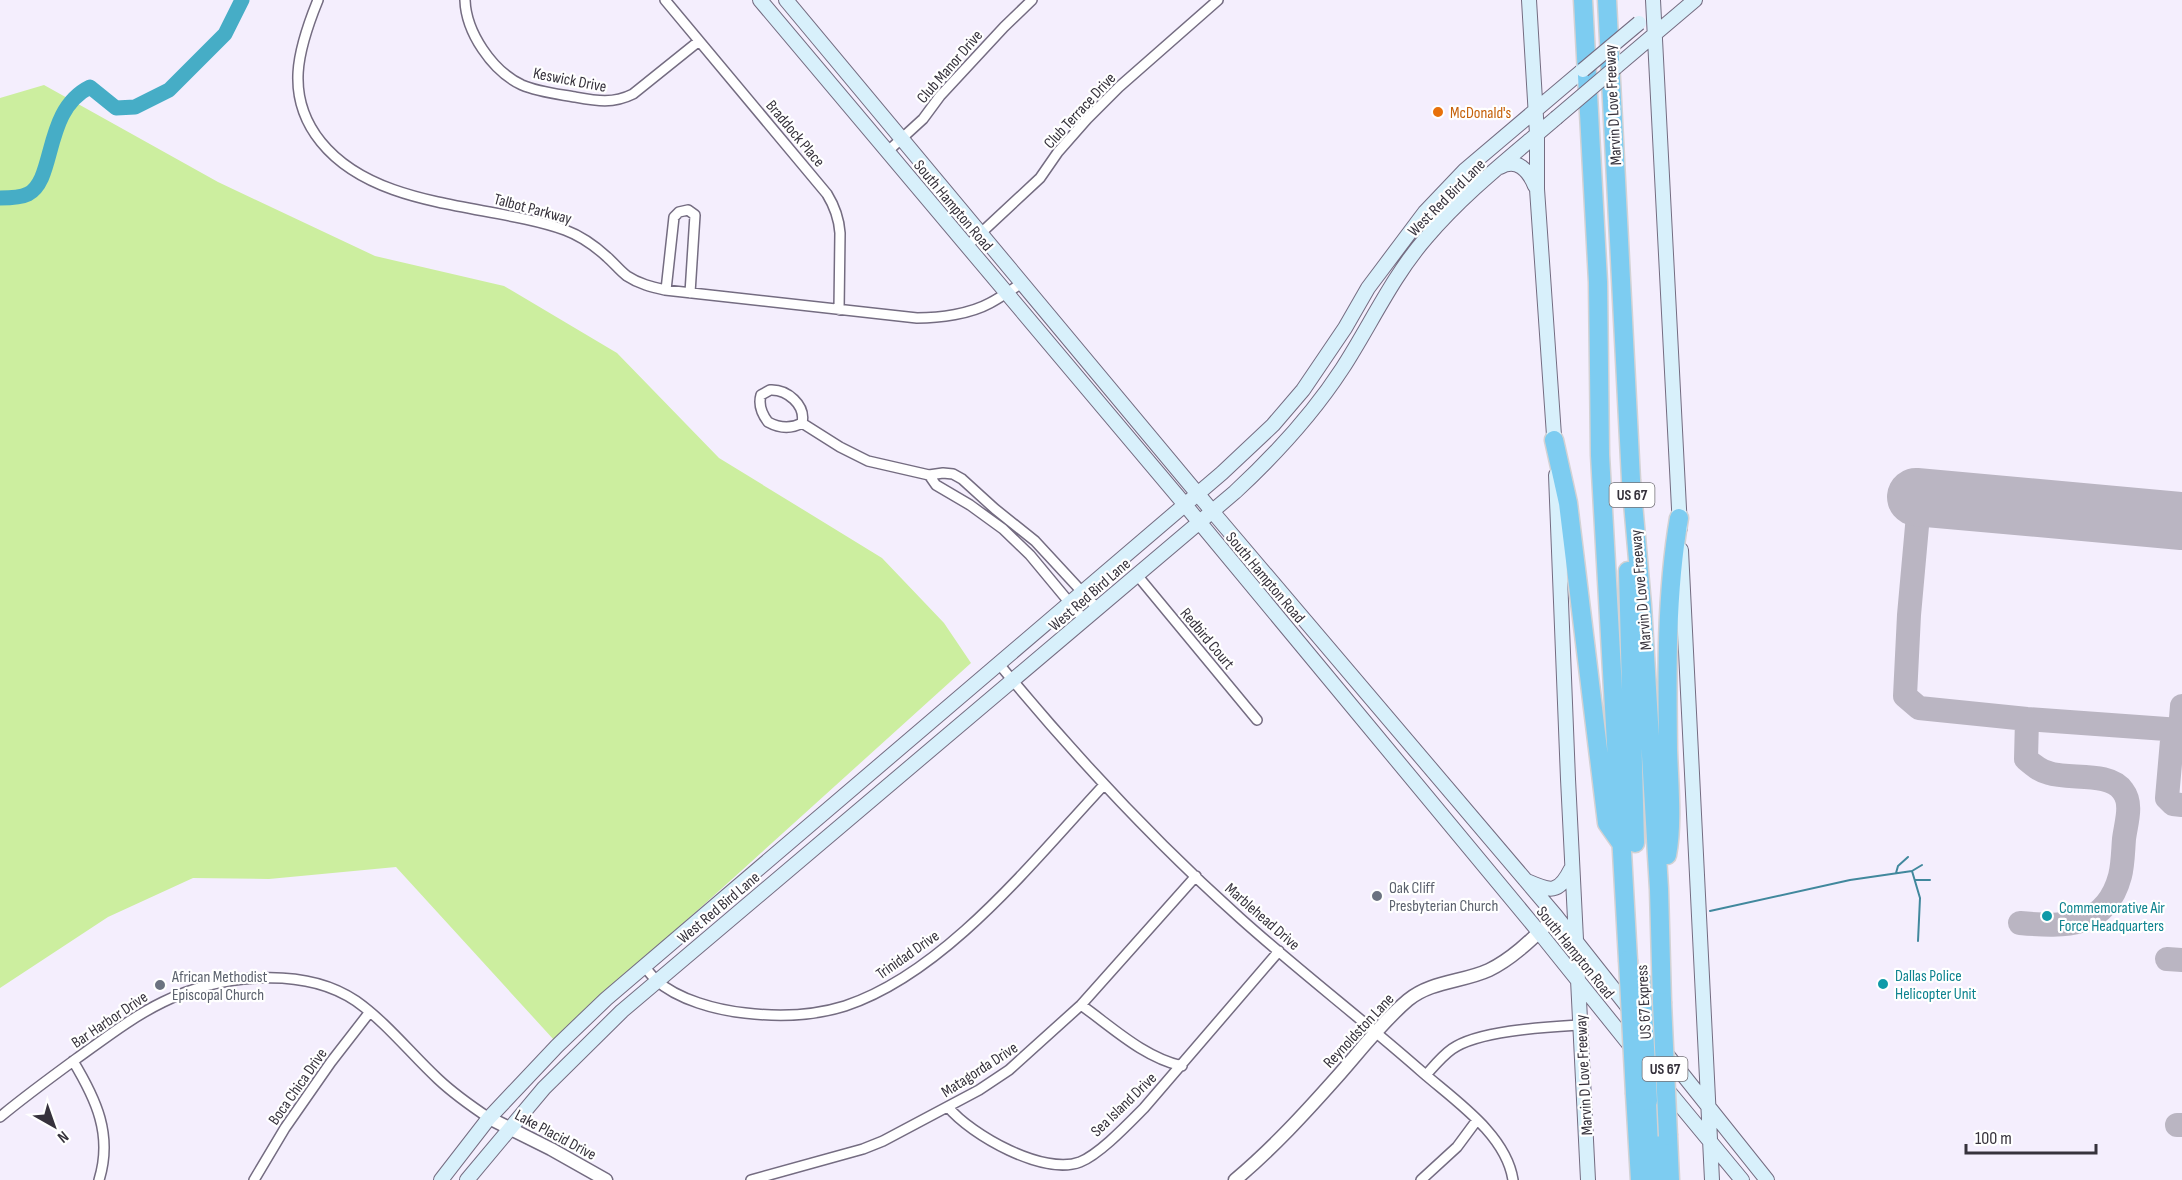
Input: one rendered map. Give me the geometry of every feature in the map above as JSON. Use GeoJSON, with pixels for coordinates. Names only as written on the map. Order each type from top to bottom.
{"type":"FeatureCollection","features":[{"type":"Feature","properties":{"kind":"highway","name":"Marvin D Love Freeway"},"geometry":{"type":"LineString","coordinates":[[1583,0],[1598,282],[1600,455],[1629,854],[1642,1098],[1640,1180]]}},
{"type":"Feature","properties":{"kind":"highway","name":"Marvin D Love Freeway"},"geometry":{"type":"LineString","coordinates":[[1607,0],[1631,480],[1642,605],[1659,889],[1670,1180]]}},
{"type":"Feature","properties":{"kind":"highway"},"geometry":{"type":"LineString","coordinates":[[1554,440],[1568,503],[1607,823],[1629,854]]}},
{"type":"Feature","properties":{"kind":"highway"},"geometry":{"type":"LineString","coordinates":[[1629,854],[1628,580],[1631,480]]}},
{"type":"Feature","properties":{"kind":"highway"},"geometry":{"type":"LineString","coordinates":[[1659,889],[1668,852],[1668,659],[1672,562],[1679,518]]}},
{"type":"Feature","properties":{"kind":"highway"},"geometry":{"type":"LineString","coordinates":[[1642,1098],[1653,1180]]}},
{"type":"Feature","properties":{"kind":"main road","name":"South Hampton Road"},"geometry":{"type":"LineString","coordinates":[[760,0],[1186,506],[1742,1180]]}},
{"type":"Feature","properties":{"kind":"main road","name":"South Hampton Road"},"geometry":{"type":"LineString","coordinates":[[786,0],[1211,511],[1576,940],[1767,1180]]}},
{"type":"Feature","properties":{"kind":"main road","name":"Marvin D Love Freeway"},"geometry":{"type":"LineString","coordinates":[[1529,0],[1537,134],[1536,189],[1554,440],[1588,1180]]}},
{"type":"Feature","properties":{"kind":"main road","name":"West Red Bird Lane"},"geometry":{"type":"LineString","coordinates":[[441,1180],[489,1118],[557,1046],[606,999],[1186,506],[1273,425],[1291,405],[1327,356],[1381,269],[1436,199],[1465,170],[1639,23],[1653,5],[1666,0]]}},
{"type":"Feature","properties":{"kind":"main road","name":"West Red Bird Lane"},"geometry":{"type":"LineString","coordinates":[[467,1180],[509,1128],[580,1051],[622,1011],[1084,620],[1278,452],[1305,420],[1343,367],[1425,238],[1493,171],[1695,0]]}},
{"type":"Feature","properties":{"kind":"main road"},"geometry":{"type":"LineString","coordinates":[[1653,5],[1712,1180]]}},
{"type":"Feature","properties":{"kind":"main road"},"geometry":{"type":"LineString","coordinates":[[812,61],[826,48]]}},
{"type":"Feature","properties":{"kind":"main road"},"geometry":{"type":"LineString","coordinates":[[1493,171],[1506,164],[1522,166],[1530,175],[1536,189]]}},
{"type":"Feature","properties":{"kind":"main road"},"geometry":{"type":"LineString","coordinates":[[1436,199],[1450,213]]}},
{"type":"Feature","properties":{"kind":"main road"},"geometry":{"type":"LineString","coordinates":[[1327,356],[1343,367]]}},
{"type":"Feature","properties":{"kind":"main road"},"geometry":{"type":"LineString","coordinates":[[974,686],[987,702]]}},
{"type":"Feature","properties":{"kind":"main road"},"geometry":{"type":"LineString","coordinates":[[1362,719],[1377,706]]}},
{"type":"Feature","properties":{"kind":"main road"},"geometry":{"type":"LineString","coordinates":[[1396,760],[1411,747]]}},
{"type":"Feature","properties":{"kind":"main road"},"geometry":{"type":"LineString","coordinates":[[1523,879],[1545,889],[1552,889],[1564,883],[1572,867]]}},
{"type":"Feature","properties":{"kind":"main road"},"geometry":{"type":"LineString","coordinates":[[1556,916],[1574,890]]}},
{"type":"Feature","properties":{"kind":"street","name":"Talbot Parkway"},"geometry":{"type":"LineString","coordinates":[[318,0],[302,43],[297,79],[299,94],[309,125],[330,153],[344,165],[390,188],[567,231],[591,244],[625,275],[648,286],[666,290],[839,310],[934,318],[953,315],[988,304],[1022,283]]}},
{"type":"Feature","properties":{"kind":"street","name":"Keswick Drive"},"geometry":{"type":"LineString","coordinates":[[465,0],[468,17],[477,39],[493,62],[510,78],[539,91],[608,102],[622,100],[633,94],[699,40]]}},
{"type":"Feature","properties":{"kind":"street","name":"Braddock Place"},"geometry":{"type":"LineString","coordinates":[[665,0],[834,204],[840,222],[839,310]]}},
{"type":"Feature","properties":{"kind":"street","name":"Club Manor Drive"},"geometry":{"type":"LineString","coordinates":[[888,151],[903,140],[940,96],[1032,0]]}},
{"type":"Feature","properties":{"kind":"street","name":"Club Terrace Drive"},"geometry":{"type":"LineString","coordinates":[[967,246],[1040,178],[1058,152],[1111,95],[1218,0]]}},
{"type":"Feature","properties":{"kind":"street"},"geometry":{"type":"LineString","coordinates":[[666,290],[674,217],[679,212],[688,210],[695,215],[690,293]]}},
{"type":"Feature","properties":{"kind":"street"},"geometry":{"type":"LineString","coordinates":[[774,390],[786,393],[799,406],[804,419],[802,423],[795,427],[786,427],[768,422],[761,408],[761,395],[774,390]]}},
{"type":"Feature","properties":{"kind":"street"},"geometry":{"type":"LineString","coordinates":[[802,423],[840,447],[868,461],[929,475],[954,474],[1040,546],[1097,608]]}},
{"type":"Feature","properties":{"kind":"street"},"geometry":{"type":"LineString","coordinates":[[929,475],[936,485],[999,526],[1030,555],[1084,620]]}},
{"type":"Feature","properties":{"kind":"street"},"geometry":{"type":"LineString","coordinates":[[970,505],[975,490]]}},
{"type":"Feature","properties":{"kind":"street"},"geometry":{"type":"LineString","coordinates":[[999,526],[1004,516]]}},
{"type":"Feature","properties":{"kind":"street"},"geometry":{"type":"LineString","coordinates":[[1030,555],[1040,546]]}},
{"type":"Feature","properties":{"kind":"street","name":"Redbird Court"},"geometry":{"type":"LineString","coordinates":[[1137,574],[1257,720]]}},
{"type":"Feature","properties":{"kind":"street","name":"Marblehead Drive"},"geometry":{"type":"LineString","coordinates":[[999,664],[1103,786],[1196,876],[1279,951],[1477,1120],[1507,1157],[1512,1180]]}},
{"type":"Feature","properties":{"kind":"street","name":"Trinidad Drive"},"geometry":{"type":"LineString","coordinates":[[644,966],[657,981],[679,994],[716,1008],[759,1015],[798,1015],[824,1011],[865,998],[899,981],[950,943],[996,900],[1103,786]]}},
{"type":"Feature","properties":{"kind":"street","name":"Matagorda Drive"},"geometry":{"type":"LineString","coordinates":[[751,1180],[863,1149],[894,1136],[1009,1070],[1081,1005],[1196,876]]}},
{"type":"Feature","properties":{"kind":"street","name":"Reynoldston Lane"},"geometry":{"type":"LineString","coordinates":[[1235,1180],[1302,1118],[1376,1032],[1411,998],[1430,987],[1465,979],[1490,970],[1517,951],[1556,916]]}},
{"type":"Feature","properties":{"kind":"street","name":"Sea Island Drive"},"geometry":{"type":"LineString","coordinates":[[948,1107],[974,1131],[1011,1150],[1051,1164],[1070,1164],[1087,1158],[1121,1130],[1182,1066],[1279,951]]}},
{"type":"Feature","properties":{"kind":"street","name":"Bar Harbor Drive"},"geometry":{"type":"LineString","coordinates":[[0,1117],[22,1098],[121,1026],[165,1001],[207,987],[245,979],[282,977],[310,981],[349,998],[401,1041],[439,1080],[489,1118]]}},
{"type":"Feature","properties":{"kind":"street"},"geometry":{"type":"LineString","coordinates":[[1081,1005],[1144,1050],[1166,1062],[1182,1066]]}},
{"type":"Feature","properties":{"kind":"street","name":"Boca Chica Drive"},"geometry":{"type":"LineString","coordinates":[[254,1180],[285,1128],[369,1013]]}},
{"type":"Feature","properties":{"kind":"street"},"geometry":{"type":"LineString","coordinates":[[1426,1075],[1445,1055],[1465,1042],[1527,1029],[1581,1025]]}},
{"type":"Feature","properties":{"kind":"street"},"geometry":{"type":"LineString","coordinates":[[73,1061],[97,1105],[102,1124],[103,1159],[99,1180]]}},
{"type":"Feature","properties":{"kind":"street","name":"Lake Placid Drive"},"geometry":{"type":"LineString","coordinates":[[489,1118],[606,1180]]}},
{"type":"Feature","properties":{"kind":"street"},"geometry":{"type":"LineString","coordinates":[[1421,1180],[1452,1153],[1477,1120]]}},
{"type":"Feature","properties":{"kind":"green space"},"geometry":{"type":"Polygon","coordinates":[[[44,85],[218,182],[375,256],[504,286],[617,353],[719,458],[882,558],[944,623],[971,663],[554,1040],[396,867],[269,879],[193,878],[108,917],[0,988],[0,98],[44,85]]]}},
{"type":"Feature","properties":{"kind":"waterway"},"geometry":{"type":"LineString","coordinates":[[0,198],[25,195],[37,186],[43,175],[57,127],[64,111],[75,98],[90,87],[116,108],[135,107],[169,90],[225,34],[242,0]]}},
{"type":"Feature","properties":{"kind":"waterway"},"geometry":{"type":"LineString","coordinates":[[1896,873],[1898,866],[1908,857]]}},
{"type":"Feature","properties":{"kind":"waterway"},"geometry":{"type":"LineString","coordinates":[[1710,911],[1850,880],[1912,871],[1922,865]]}},
{"type":"Feature","properties":{"kind":"waterway"},"geometry":{"type":"LineString","coordinates":[[1912,871],[1920,898],[1918,941]]}},
{"type":"Feature","properties":{"kind":"waterway"},"geometry":{"type":"LineString","coordinates":[[1915,880],[1930,880]]}},
{"type":"Feature","properties":{"kind":"taxiway"},"geometry":{"type":"LineString","coordinates":[[1929,498],[1918,515],[1909,615],[1905,696],[1919,708],[2027,719],[2180,730]]}},
{"type":"Feature","properties":{"kind":"taxiway"},"geometry":{"type":"LineString","coordinates":[[2182,706],[2180,730],[2182,730]]}},
{"type":"Feature","properties":{"kind":"taxiway"},"geometry":{"type":"LineString","coordinates":[[2020,923],[2068,924],[2082,921],[2105,906],[2114,893],[2120,876],[2128,808],[2123,791],[2109,781],[2049,773],[2026,759],[2027,719]]}},
{"type":"Feature","properties":{"kind":"taxiway"},"geometry":{"type":"LineString","coordinates":[[2173,729],[2167,798],[2173,804],[2182,805]]}},
{"type":"Feature","properties":{"kind":"taxiway"},"geometry":{"type":"LineString","coordinates":[[2167,959],[2182,960]]}},
{"type":"Feature","properties":{"kind":"taxiway"},"geometry":{"type":"LineString","coordinates":[[2177,1125],[2182,1125]]}},
{"type":"Feature","properties":{"kind":"runway"},"geometry":{"type":"LineString","coordinates":[[1916,497],[2182,521]]}},
{"type":"Feature","properties":{"kind":"place","name":"McDonald's"},"geometry":{"type":"Point","coordinates":[1438,112]}},
{"type":"Feature","properties":{"kind":"place","name":"Oak Cliff Presbyterian Church"},"geometry":{"type":"Point","coordinates":[1377,896]}},
{"type":"Feature","properties":{"kind":"place","name":"Commemorative Air Force Headquarters"},"geometry":{"type":"Point","coordinates":[2047,916]}},
{"type":"Feature","properties":{"kind":"place","name":"Dallas Police Helicopter Unit"},"geometry":{"type":"Point","coordinates":[1883,984]}},
{"type":"Feature","properties":{"kind":"place","name":"African Methodist Episcopal Church"},"geometry":{"type":"Point","coordinates":[160,985]}}]}
